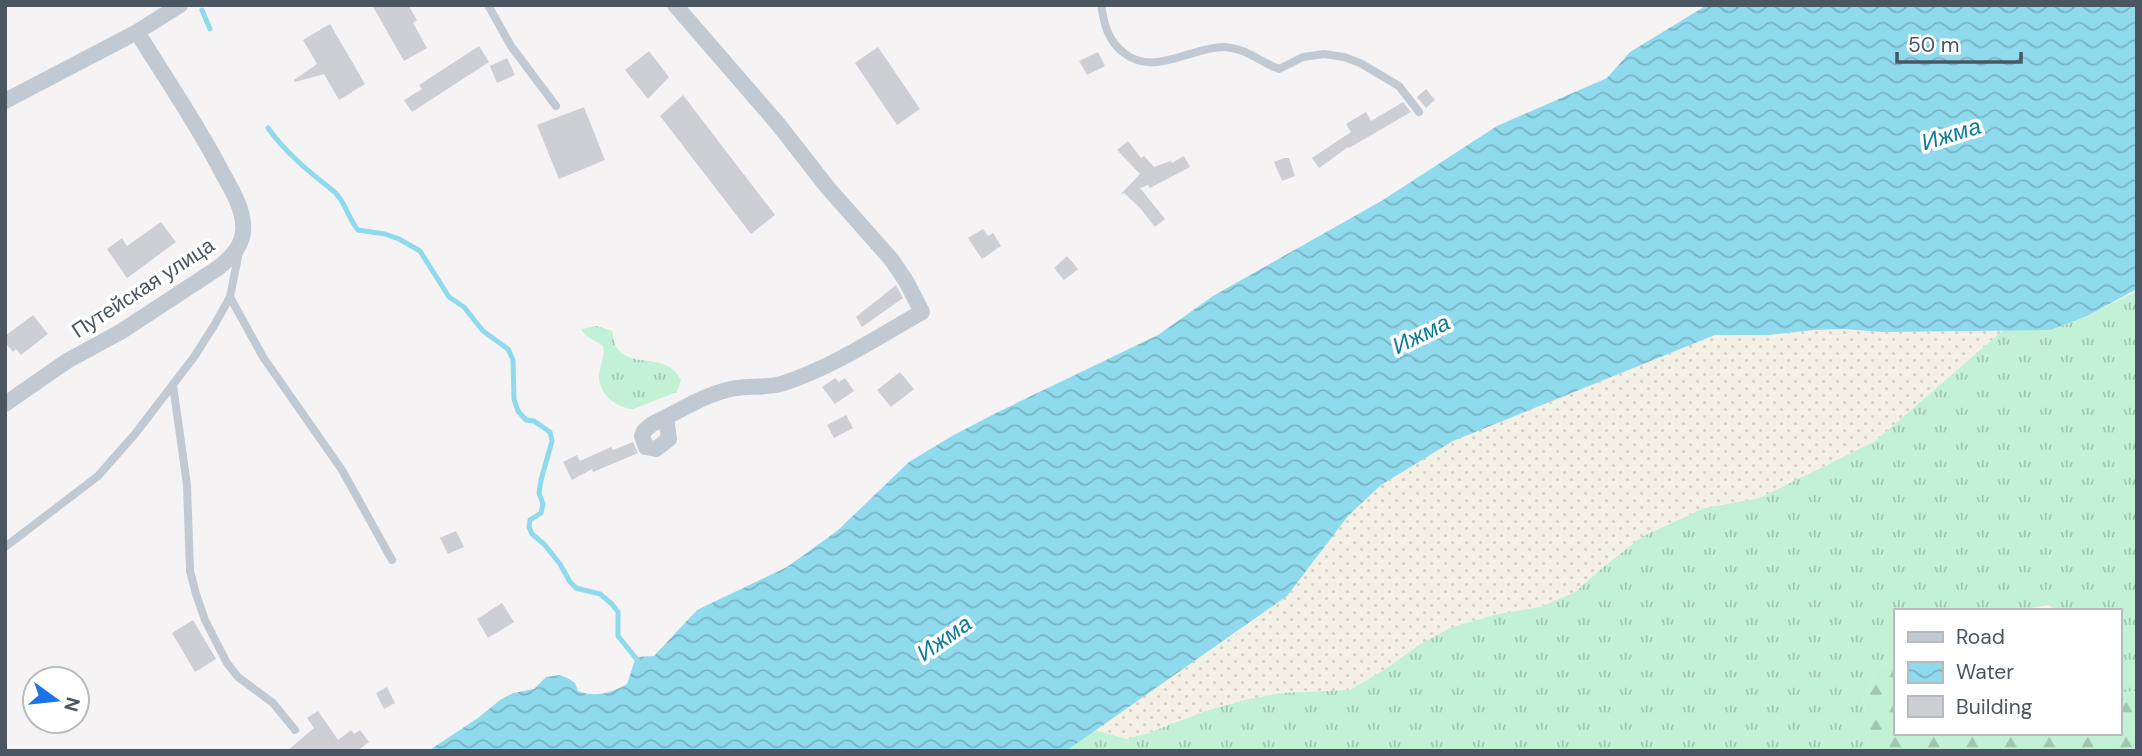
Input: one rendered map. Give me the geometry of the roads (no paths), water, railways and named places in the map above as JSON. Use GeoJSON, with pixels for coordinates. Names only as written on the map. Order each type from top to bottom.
{"type":"FeatureCollection","features":[{"type":"Feature","properties":{"kind":"street"},"geometry":{"type":"LineString","coordinates":[[5,101],[137,32],[180,5]]}},
{"type":"Feature","properties":{"kind":"street"},"geometry":{"type":"LineString","coordinates":[[666,417],[731,388],[775,386],[803,376],[922,312],[915,295],[891,259],[817,176],[778,124],[675,5]]}},
{"type":"Feature","properties":{"kind":"street","name":"Путейская улица"},"geometry":{"type":"LineString","coordinates":[[5,404],[218,268],[231,257],[241,242],[243,224],[235,197],[213,154],[137,32]]}},
{"type":"Feature","properties":{"kind":"lane"},"geometry":{"type":"LineString","coordinates":[[488,5],[511,46],[556,106]]}},
{"type":"Feature","properties":{"kind":"lane"},"geometry":{"type":"LineString","coordinates":[[1101,5],[1104,25],[1110,37],[1118,49],[1137,61],[1157,62],[1213,47],[1227,47],[1246,51],[1279,68],[1303,57],[1334,54],[1360,63],[1399,86],[1419,112]]}},
{"type":"Feature","properties":{"kind":"lane"},"geometry":{"type":"LineString","coordinates":[[5,547],[98,476],[173,385],[194,357],[230,297],[241,242]]}},
{"type":"Feature","properties":{"kind":"lane"},"geometry":{"type":"LineString","coordinates":[[230,297],[263,357],[342,470],[392,560]]}},
{"type":"Feature","properties":{"kind":"lane"},"geometry":{"type":"LineString","coordinates":[[173,385],[187,485],[190,571],[205,620],[227,663],[238,677],[278,709],[295,730]]}},
{"type":"Feature","properties":{"kind":"water","name":"Ижма"},"geometry":{"type":"Polygon","coordinates":[[[1707,5],[2137,5],[2137,289],[2087,316],[2051,330],[1883,332],[1843,329],[1768,335],[1715,335],[1453,441],[1381,485],[1348,516],[1287,596],[1066,751],[428,751],[500,700],[513,693],[534,689],[546,677],[560,675],[575,683],[578,691],[591,694],[609,692],[627,684],[636,657],[654,656],[697,610],[787,567],[837,531],[909,462],[996,413],[1158,335],[1213,296],[1383,200],[1497,126],[1607,78],[1630,52],[1707,5]]]}},
{"type":"Feature","properties":{"kind":"waterway"},"geometry":{"type":"LineString","coordinates":[[202,10],[210,29]]}},
{"type":"Feature","properties":{"kind":"waterway"},"geometry":{"type":"LineString","coordinates":[[268,128],[297,161],[335,193],[358,230],[385,234],[420,251],[449,297],[464,307],[483,331],[508,349],[513,360],[514,399],[518,411],[526,420],[534,421],[550,432],[552,441],[539,493],[543,504],[541,513],[530,520],[529,527],[576,588],[600,594],[612,604],[618,612],[618,636],[639,662]]}}]}
